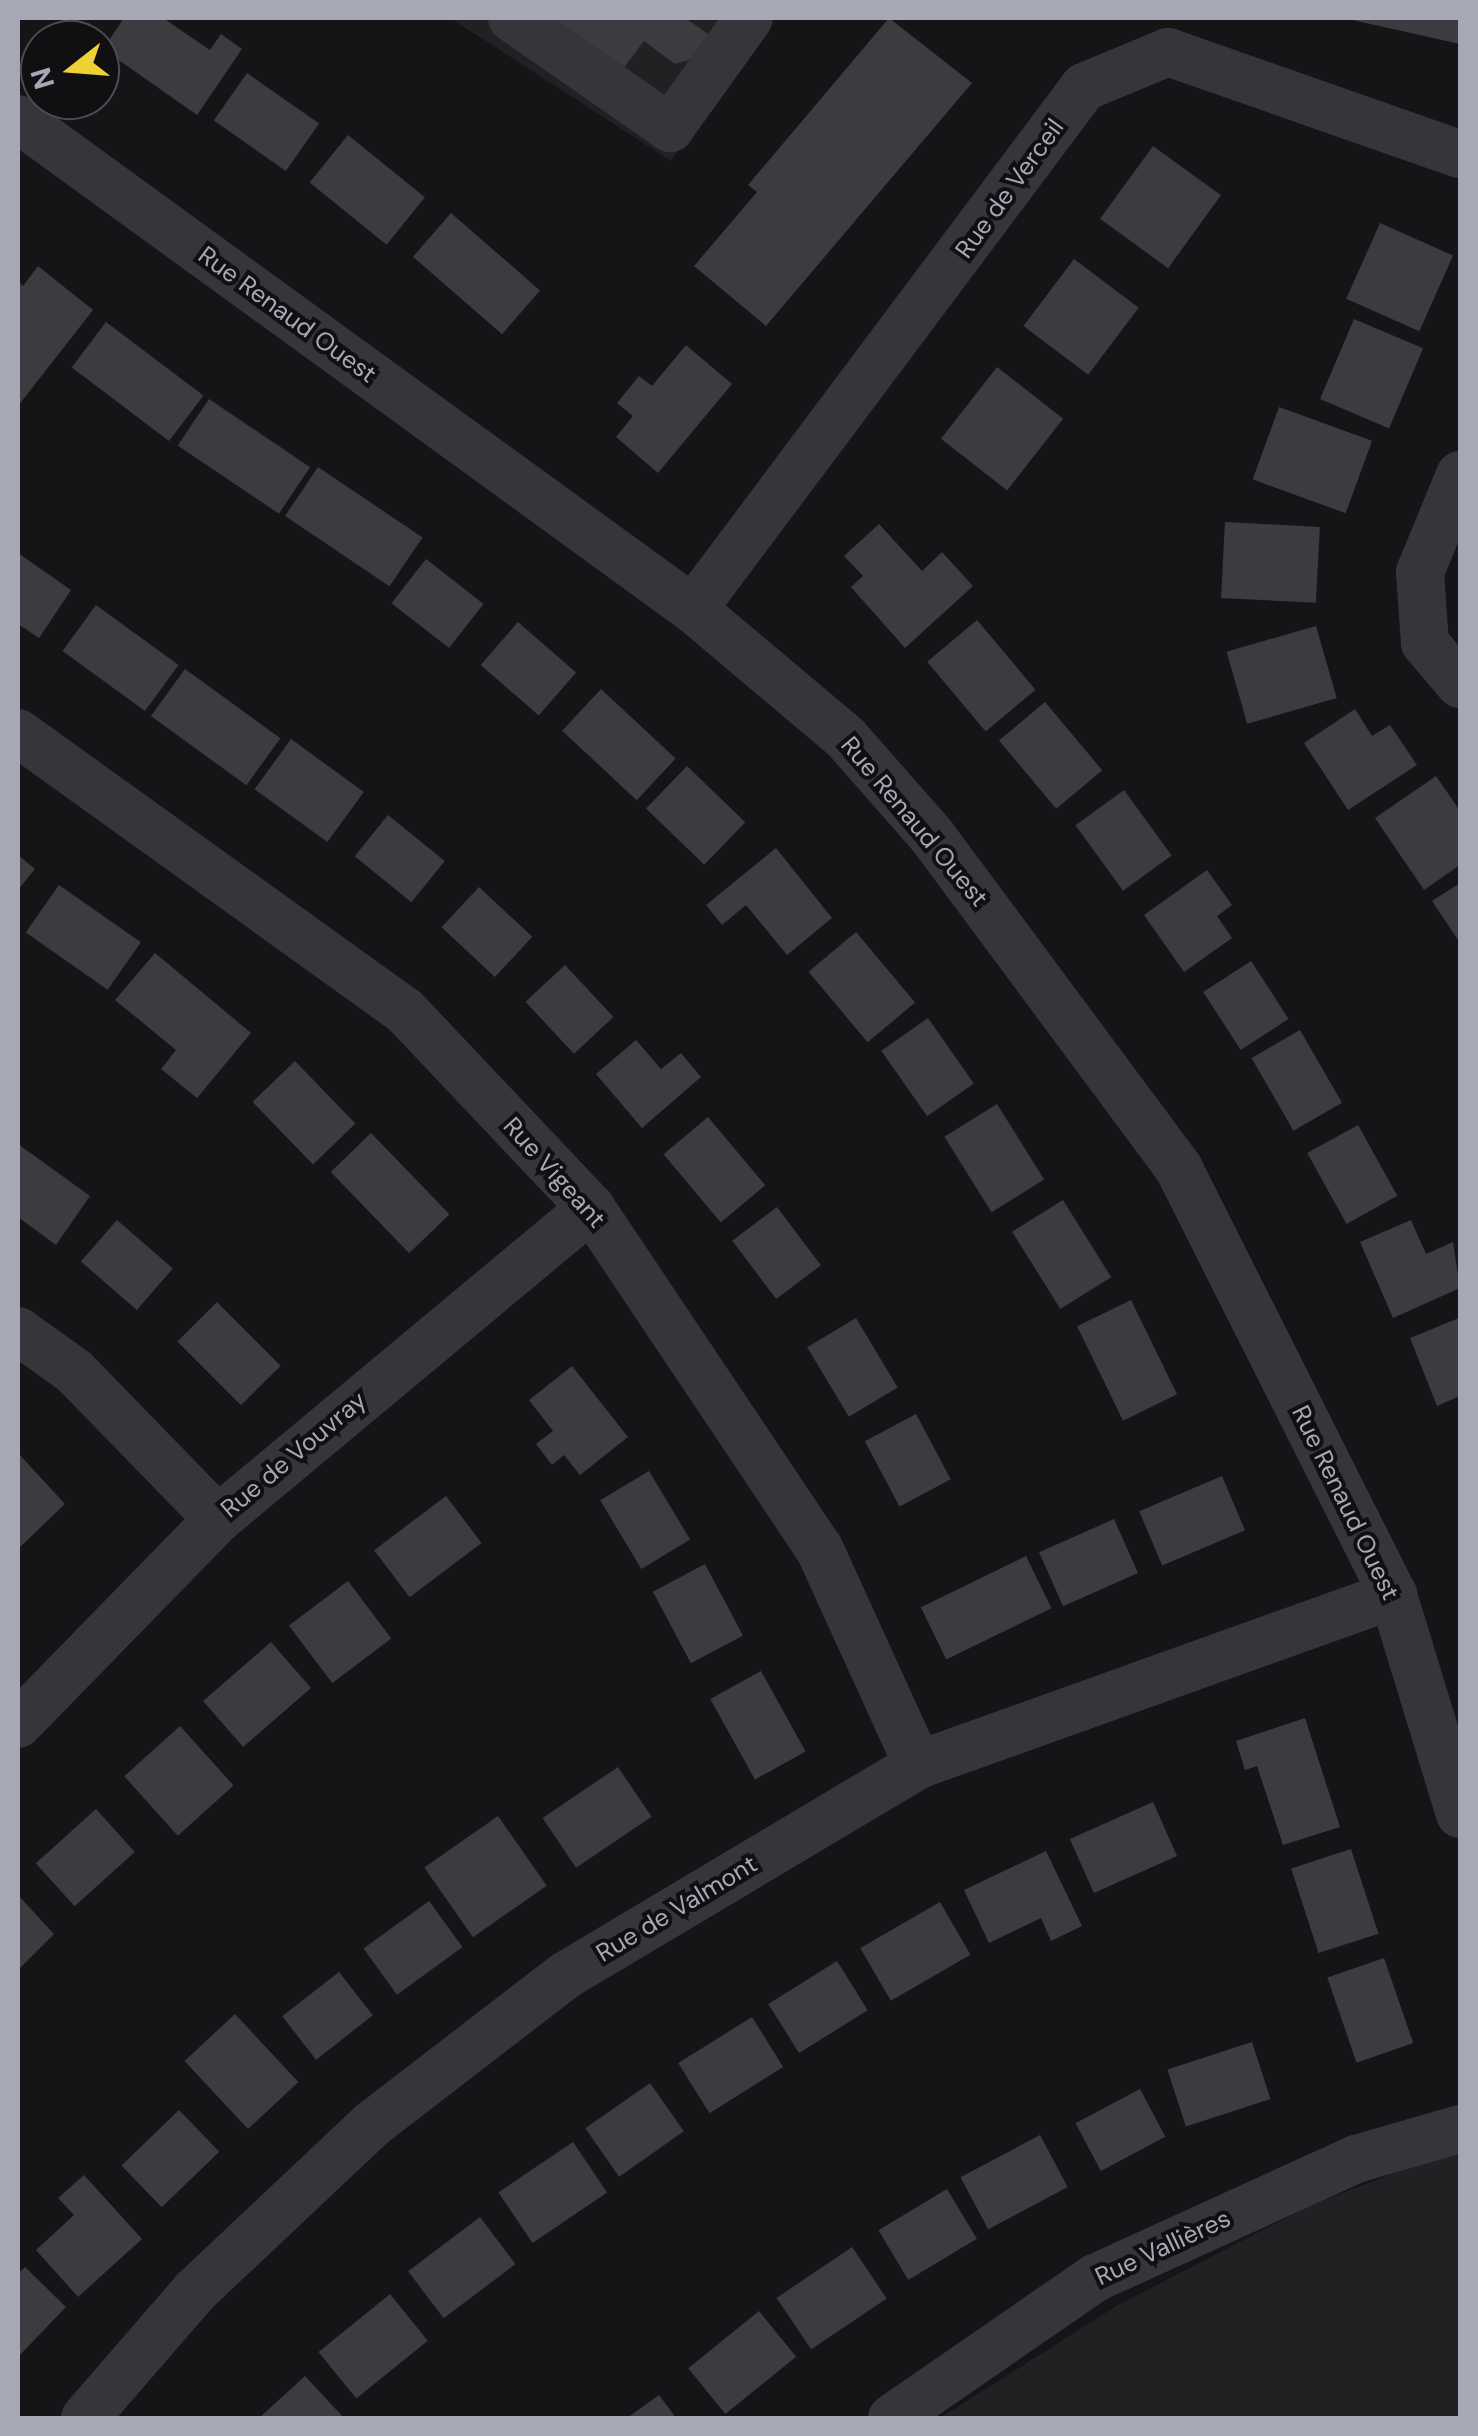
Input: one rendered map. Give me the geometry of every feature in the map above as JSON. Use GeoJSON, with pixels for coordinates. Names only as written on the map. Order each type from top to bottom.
{"type":"FeatureCollection","features":[{"type":"Feature","properties":{"kind":"street"},"geometry":{"type":"LineString","coordinates":[[512,18],[670,128],[749,18]]}},
{"type":"Feature","properties":{"kind":"street","name":"Rue de Verceil"},"geometry":{"type":"LineString","coordinates":[[692,608],[1084,87],[1168,52],[1460,154]]}},
{"type":"Feature","properties":{"kind":"street","name":"Rue Renaud Ouest"},"geometry":{"type":"LineString","coordinates":[[18,120],[692,608],[846,738],[932,836],[1180,1169],[1393,1595],[1460,1814]]}},
{"type":"Feature","properties":{"kind":"street"},"geometry":{"type":"LineString","coordinates":[[1460,475],[1420,572],[1425,643],[1460,684]]}},
{"type":"Feature","properties":{"kind":"street","name":"Rue Vigeant"},"geometry":{"type":"LineString","coordinates":[[18,733],[404,1010],[591,1208],[819,1548],[918,1765]]}},
{"type":"Feature","properties":{"kind":"street","name":"Rue de Vouvray"},"geometry":{"type":"LineString","coordinates":[[18,1724],[218,1518],[591,1208]]}},
{"type":"Feature","properties":{"kind":"street"},"geometry":{"type":"LineString","coordinates":[[18,1331],[75,1372],[218,1518]]}},
{"type":"Feature","properties":{"kind":"street","name":"Rue de Valmont"},"geometry":{"type":"LineString","coordinates":[[85,2418],[195,2291],[371,2125],[566,1975],[918,1765],[1393,1595]]}},
{"type":"Feature","properties":{"kind":"street","name":"Rue Vallières"},"geometry":{"type":"LineString","coordinates":[[892,2418],[1095,2278],[1356,2159],[1460,2129]]}},
{"type":"Feature","properties":{"kind":"shaded area"},"geometry":{"type":"Polygon","coordinates":[[[450,18],[775,18],[671,161],[450,18]]]}},
{"type":"Feature","properties":{"kind":"shaded area"},"geometry":{"type":"Polygon","coordinates":[[[1460,2148],[1460,2418],[940,2418],[1118,2305],[1311,2205],[1460,2148]]]}},
{"type":"Feature","properties":{"kind":"building"},"geometry":{"type":"Polygon","coordinates":[[[124,18],[163,18],[210,50],[221,34],[242,49],[197,115],[120,61],[120,24],[124,18]]]}},
{"type":"Feature","properties":{"kind":"building"},"geometry":{"type":"Polygon","coordinates":[[[542,18],[685,18],[711,36],[695,58],[675,64],[644,41],[619,74],[542,18]]]}},
{"type":"Feature","properties":{"kind":"building"},"geometry":{"type":"Polygon","coordinates":[[[889,18],[972,83],[766,326],[694,266],[757,192],[748,185],[889,18]]]}},
{"type":"Feature","properties":{"kind":"building"},"geometry":{"type":"Polygon","coordinates":[[[1460,18],[1460,44],[1348,19],[1460,18]]]}},
{"type":"Feature","properties":{"kind":"building"},"geometry":{"type":"Polygon","coordinates":[[[247,73],[319,123],[286,171],[214,121],[247,73]]]}},
{"type":"Feature","properties":{"kind":"building"},"geometry":{"type":"Polygon","coordinates":[[[348,135],[425,197],[387,245],[310,182],[348,135]]]}},
{"type":"Feature","properties":{"kind":"building"},"geometry":{"type":"Polygon","coordinates":[[[1153,146],[1221,195],[1168,268],[1100,219],[1153,146]]]}},
{"type":"Feature","properties":{"kind":"building"},"geometry":{"type":"Polygon","coordinates":[[[451,213],[540,290],[502,334],[413,257],[451,213]]]}},
{"type":"Feature","properties":{"kind":"building"},"geometry":{"type":"Polygon","coordinates":[[[1380,223],[1453,256],[1419,331],[1346,299],[1380,223]]]}},
{"type":"Feature","properties":{"kind":"building"},"geometry":{"type":"Polygon","coordinates":[[[1074,259],[1139,308],[1088,375],[1023,326],[1074,259]]]}},
{"type":"Feature","properties":{"kind":"building"},"geometry":{"type":"Polygon","coordinates":[[[38,266],[93,310],[18,406],[18,282],[23,286],[38,266]]]}},
{"type":"Feature","properties":{"kind":"building"},"geometry":{"type":"Polygon","coordinates":[[[1354,319],[1423,348],[1389,428],[1320,399],[1354,319]]]}},
{"type":"Feature","properties":{"kind":"building"},"geometry":{"type":"Polygon","coordinates":[[[106,322],[203,395],[169,441],[72,368],[106,322]]]}},
{"type":"Feature","properties":{"kind":"building"},"geometry":{"type":"Polygon","coordinates":[[[686,345],[732,384],[658,473],[616,437],[633,416],[617,403],[639,376],[652,386],[686,345]]]}},
{"type":"Feature","properties":{"kind":"building"},"geometry":{"type":"Polygon","coordinates":[[[997,367],[1063,419],[1007,490],[941,439],[997,367]]]}},
{"type":"Feature","properties":{"kind":"building"},"geometry":{"type":"Polygon","coordinates":[[[209,399],[310,467],[279,514],[178,445],[209,399]]]}},
{"type":"Feature","properties":{"kind":"building"},"geometry":{"type":"Polygon","coordinates":[[[1279,407],[1372,441],[1346,513],[1253,479],[1279,407]]]}},
{"type":"Feature","properties":{"kind":"building"},"geometry":{"type":"Polygon","coordinates":[[[318,467],[422,537],[389,586],[285,516],[318,467]]]}},
{"type":"Feature","properties":{"kind":"building"},"geometry":{"type":"Polygon","coordinates":[[[1225,522],[1320,527],[1316,603],[1221,598],[1225,522]]]}},
{"type":"Feature","properties":{"kind":"building"},"geometry":{"type":"Polygon","coordinates":[[[879,524],[922,571],[942,552],[973,586],[905,648],[851,587],[863,576],[844,556],[879,524]]]}},
{"type":"Feature","properties":{"kind":"building"},"geometry":{"type":"Polygon","coordinates":[[[18,553],[71,590],[39,638],[18,624],[18,553]]]}},
{"type":"Feature","properties":{"kind":"building"},"geometry":{"type":"Polygon","coordinates":[[[426,559],[484,604],[449,648],[392,603],[426,559]]]}},
{"type":"Feature","properties":{"kind":"building"},"geometry":{"type":"Polygon","coordinates":[[[96,605],[179,665],[145,711],[62,651],[96,605]]]}},
{"type":"Feature","properties":{"kind":"building"},"geometry":{"type":"Polygon","coordinates":[[[977,620],[1035,690],[986,731],[927,662],[977,620]]]}},
{"type":"Feature","properties":{"kind":"building"},"geometry":{"type":"Polygon","coordinates":[[[518,622],[576,673],[539,716],[481,665],[518,622]]]}},
{"type":"Feature","properties":{"kind":"building"},"geometry":{"type":"Polygon","coordinates":[[[1316,626],[1337,698],[1247,724],[1227,652],[1316,626]]]}},
{"type":"Feature","properties":{"kind":"building"},"geometry":{"type":"Polygon","coordinates":[[[185,669],[280,738],[246,785],[151,716],[185,669]]]}},
{"type":"Feature","properties":{"kind":"building"},"geometry":{"type":"Polygon","coordinates":[[[601,689],[676,759],[637,800],[562,731],[601,689]]]}},
{"type":"Feature","properties":{"kind":"building"},"geometry":{"type":"Polygon","coordinates":[[[1045,702],[1102,770],[1056,809],[999,741],[1045,702]]]}},
{"type":"Feature","properties":{"kind":"building"},"geometry":{"type":"Polygon","coordinates":[[[1355,709],[1372,736],[1390,725],[1417,765],[1348,810],[1304,743],[1355,709]]]}},
{"type":"Feature","properties":{"kind":"building"},"geometry":{"type":"Polygon","coordinates":[[[291,739],[364,792],[327,842],[255,789],[291,739]]]}},
{"type":"Feature","properties":{"kind":"building"},"geometry":{"type":"Polygon","coordinates":[[[687,766],[745,822],[704,865],[646,808],[687,766]]]}},
{"type":"Feature","properties":{"kind":"building"},"geometry":{"type":"Polygon","coordinates":[[[1436,776],[1460,811],[1460,865],[1424,890],[1375,818],[1436,776]]]}},
{"type":"Feature","properties":{"kind":"building"},"geometry":{"type":"Polygon","coordinates":[[[1124,790],[1172,856],[1123,891],[1075,825],[1124,790]]]}},
{"type":"Feature","properties":{"kind":"building"},"geometry":{"type":"Polygon","coordinates":[[[388,815],[445,861],[411,902],[355,856],[388,815]]]}},
{"type":"Feature","properties":{"kind":"building"},"geometry":{"type":"Polygon","coordinates":[[[776,848],[832,918],[787,955],[746,905],[722,925],[706,905],[776,848]]]}},
{"type":"Feature","properties":{"kind":"building"},"geometry":{"type":"Polygon","coordinates":[[[18,855],[35,869],[18,890],[18,855]]]}},
{"type":"Feature","properties":{"kind":"building"},"geometry":{"type":"Polygon","coordinates":[[[1207,870],[1232,905],[1217,916],[1232,938],[1184,972],[1144,915],[1207,870]]]}},
{"type":"Feature","properties":{"kind":"building"},"geometry":{"type":"Polygon","coordinates":[[[1460,883],[1460,943],[1432,901],[1460,883]]]}},
{"type":"Feature","properties":{"kind":"building"},"geometry":{"type":"Polygon","coordinates":[[[59,885],[141,942],[108,990],[26,933],[59,885]]]}},
{"type":"Feature","properties":{"kind":"building"},"geometry":{"type":"Polygon","coordinates":[[[479,887],[532,937],[495,977],[441,927],[479,887]]]}},
{"type":"Feature","properties":{"kind":"building"},"geometry":{"type":"Polygon","coordinates":[[[856,932],[915,1002],[868,1042],[809,972],[856,932]]]}},
{"type":"Feature","properties":{"kind":"building"},"geometry":{"type":"Polygon","coordinates":[[[155,953],[251,1033],[197,1098],[161,1069],[176,1050],[115,1000],[155,953]]]}},
{"type":"Feature","properties":{"kind":"building"},"geometry":{"type":"Polygon","coordinates":[[[1251,961],[1289,1019],[1241,1050],[1203,992],[1251,961]]]}},
{"type":"Feature","properties":{"kind":"building"},"geometry":{"type":"Polygon","coordinates":[[[565,965],[613,1017],[574,1054],[526,1002],[565,965]]]}},
{"type":"Feature","properties":{"kind":"building"},"geometry":{"type":"Polygon","coordinates":[[[928,1018],[974,1084],[927,1116],[881,1051],[928,1018]]]}},
{"type":"Feature","properties":{"kind":"building"},"geometry":{"type":"Polygon","coordinates":[[[1300,1030],[1342,1103],[1294,1131],[1252,1058],[1300,1030]]]}},
{"type":"Feature","properties":{"kind":"building"},"geometry":{"type":"Polygon","coordinates":[[[636,1040],[661,1069],[681,1053],[701,1077],[642,1128],[596,1074],[636,1040]]]}},
{"type":"Feature","properties":{"kind":"building"},"geometry":{"type":"Polygon","coordinates":[[[295,1061],[355,1124],[313,1165],[253,1102],[295,1061]]]}},
{"type":"Feature","properties":{"kind":"building"},"geometry":{"type":"Polygon","coordinates":[[[997,1104],[1044,1179],[992,1212],[944,1137],[997,1104]]]}},
{"type":"Feature","properties":{"kind":"building"},"geometry":{"type":"Polygon","coordinates":[[[708,1117],[765,1185],[721,1222],[664,1154],[708,1117]]]}},
{"type":"Feature","properties":{"kind":"building"},"geometry":{"type":"Polygon","coordinates":[[[1358,1125],[1397,1196],[1347,1224],[1307,1153],[1358,1125]]]}},
{"type":"Feature","properties":{"kind":"building"},"geometry":{"type":"Polygon","coordinates":[[[371,1133],[449,1214],[409,1253],[331,1172],[371,1133]]]}},
{"type":"Feature","properties":{"kind":"building"},"geometry":{"type":"Polygon","coordinates":[[[18,1144],[90,1196],[56,1245],[18,1217],[18,1144]]]}},
{"type":"Feature","properties":{"kind":"building"},"geometry":{"type":"Polygon","coordinates":[[[1063,1200],[1111,1277],[1060,1309],[1012,1232],[1063,1200]]]}},
{"type":"Feature","properties":{"kind":"building"},"geometry":{"type":"Polygon","coordinates":[[[777,1207],[821,1265],[776,1299],[732,1241],[777,1207]]]}},
{"type":"Feature","properties":{"kind":"building"},"geometry":{"type":"Polygon","coordinates":[[[117,1220],[173,1269],[137,1310],[81,1262],[117,1220]]]}},
{"type":"Feature","properties":{"kind":"building"},"geometry":{"type":"Polygon","coordinates":[[[1411,1220],[1426,1254],[1453,1242],[1460,1288],[1393,1318],[1360,1242],[1411,1220]]]}},
{"type":"Feature","properties":{"kind":"building"},"geometry":{"type":"Polygon","coordinates":[[[1131,1300],[1177,1394],[1123,1421],[1077,1326],[1131,1300]]]}},
{"type":"Feature","properties":{"kind":"building"},"geometry":{"type":"Polygon","coordinates":[[[217,1302],[281,1366],[241,1405],[177,1342],[217,1302]]]}},
{"type":"Feature","properties":{"kind":"building"},"geometry":{"type":"Polygon","coordinates":[[[856,1318],[898,1387],[849,1417],[807,1347],[856,1318]]]}},
{"type":"Feature","properties":{"kind":"building"},"geometry":{"type":"Polygon","coordinates":[[[1459,1318],[1460,1396],[1437,1406],[1410,1338],[1459,1318]]]}},
{"type":"Feature","properties":{"kind":"building"},"geometry":{"type":"Polygon","coordinates":[[[572,1366],[628,1437],[580,1475],[564,1455],[552,1465],[536,1444],[553,1431],[529,1400],[572,1366]]]}},
{"type":"Feature","properties":{"kind":"building"},"geometry":{"type":"Polygon","coordinates":[[[916,1414],[951,1479],[900,1507],[865,1441],[916,1414]]]}},
{"type":"Feature","properties":{"kind":"building"},"geometry":{"type":"Polygon","coordinates":[[[18,1453],[65,1504],[18,1549],[18,1453]]]}},
{"type":"Feature","properties":{"kind":"building"},"geometry":{"type":"Polygon","coordinates":[[[649,1471],[690,1540],[641,1569],[600,1500],[649,1471]]]}},
{"type":"Feature","properties":{"kind":"building"},"geometry":{"type":"Polygon","coordinates":[[[1222,1476],[1245,1530],[1162,1565],[1139,1511],[1222,1476]]]}},
{"type":"Feature","properties":{"kind":"building"},"geometry":{"type":"Polygon","coordinates":[[[446,1496],[482,1543],[410,1597],[374,1550],[446,1496]]]}},
{"type":"Feature","properties":{"kind":"building"},"geometry":{"type":"Polygon","coordinates":[[[1114,1519],[1138,1573],[1063,1606],[1039,1552],[1114,1519]]]}},
{"type":"Feature","properties":{"kind":"building"},"geometry":{"type":"Polygon","coordinates":[[[1026,1556],[1051,1608],[946,1659],[921,1607],[1026,1556]]]}},
{"type":"Feature","properties":{"kind":"building"},"geometry":{"type":"Polygon","coordinates":[[[705,1564],[743,1636],[691,1663],[653,1592],[705,1564]]]}},
{"type":"Feature","properties":{"kind":"building"},"geometry":{"type":"Polygon","coordinates":[[[348,1581],[391,1639],[332,1683],[289,1626],[348,1581]]]}},
{"type":"Feature","properties":{"kind":"building"},"geometry":{"type":"Polygon","coordinates":[[[271,1642],[311,1688],[243,1747],[203,1701],[271,1642]]]}},
{"type":"Feature","properties":{"kind":"building"},"geometry":{"type":"Polygon","coordinates":[[[761,1671],[806,1751],[755,1780],[710,1699],[761,1671]]]}},
{"type":"Feature","properties":{"kind":"building"},"geometry":{"type":"Polygon","coordinates":[[[1305,1718],[1340,1827],[1283,1845],[1257,1766],[1245,1770],[1236,1741],[1305,1718]]]}},
{"type":"Feature","properties":{"kind":"building"},"geometry":{"type":"Polygon","coordinates":[[[180,1726],[234,1785],[178,1836],[124,1776],[180,1726]]]}},
{"type":"Feature","properties":{"kind":"building"},"geometry":{"type":"Polygon","coordinates":[[[618,1767],[652,1817],[576,1868],[543,1818],[618,1767]]]}},
{"type":"Feature","properties":{"kind":"building"},"geometry":{"type":"Polygon","coordinates":[[[1153,1802],[1177,1856],[1094,1893],[1070,1839],[1153,1802]]]}},
{"type":"Feature","properties":{"kind":"building"},"geometry":{"type":"Polygon","coordinates":[[[96,1809],[135,1852],[75,1906],[36,1863],[96,1809]]]}},
{"type":"Feature","properties":{"kind":"building"},"geometry":{"type":"Polygon","coordinates":[[[498,1816],[547,1886],[473,1937],[424,1868],[498,1816]]]}},
{"type":"Feature","properties":{"kind":"building"},"geometry":{"type":"Polygon","coordinates":[[[1351,1849],[1379,1934],[1319,1953],[1291,1868],[1351,1849]]]}},
{"type":"Feature","properties":{"kind":"building"},"geometry":{"type":"Polygon","coordinates":[[[1046,1851],[1082,1926],[1051,1941],[1041,1918],[989,1943],[964,1890],[1046,1851]]]}},
{"type":"Feature","properties":{"kind":"building"},"geometry":{"type":"Polygon","coordinates":[[[18,1895],[54,1934],[18,1970],[18,1895]]]}},
{"type":"Feature","properties":{"kind":"building"},"geometry":{"type":"Polygon","coordinates":[[[429,1901],[463,1947],[397,1995],[363,1949],[429,1901]]]}},
{"type":"Feature","properties":{"kind":"building"},"geometry":{"type":"Polygon","coordinates":[[[940,1902],[970,1955],[891,2001],[860,1948],[940,1902]]]}},
{"type":"Feature","properties":{"kind":"building"},"geometry":{"type":"Polygon","coordinates":[[[1384,1958],[1413,2043],[1357,2063],[1327,1978],[1384,1958]]]}},
{"type":"Feature","properties":{"kind":"building"},"geometry":{"type":"Polygon","coordinates":[[[837,1961],[868,2010],[799,2053],[768,2004],[837,1961]]]}},
{"type":"Feature","properties":{"kind":"building"},"geometry":{"type":"Polygon","coordinates":[[[339,1972],[373,2015],[316,2060],[282,2016],[339,1972]]]}},
{"type":"Feature","properties":{"kind":"building"},"geometry":{"type":"Polygon","coordinates":[[[235,2014],[298,2082],[248,2129],[185,2061],[235,2014]]]}},
{"type":"Feature","properties":{"kind":"building"},"geometry":{"type":"Polygon","coordinates":[[[752,2017],[783,2067],[709,2113],[678,2063],[752,2017]]]}},
{"type":"Feature","properties":{"kind":"building"},"geometry":{"type":"Polygon","coordinates":[[[1252,2042],[1271,2099],[1186,2127],[1167,2070],[1252,2042]]]}},
{"type":"Feature","properties":{"kind":"building"},"geometry":{"type":"Polygon","coordinates":[[[650,2083],[684,2131],[619,2177],[585,2128],[650,2083]]]}},
{"type":"Feature","properties":{"kind":"building"},"geometry":{"type":"Polygon","coordinates":[[[1140,2089],[1165,2137],[1101,2171],[1076,2123],[1140,2089]]]}},
{"type":"Feature","properties":{"kind":"building"},"geometry":{"type":"Polygon","coordinates":[[[179,2110],[219,2152],[162,2207],[121,2166],[179,2110]]]}},
{"type":"Feature","properties":{"kind":"building"},"geometry":{"type":"Polygon","coordinates":[[[1040,2135],[1068,2187],[988,2229],[961,2177],[1040,2135]]]}},
{"type":"Feature","properties":{"kind":"building"},"geometry":{"type":"Polygon","coordinates":[[[573,2142],[607,2193],[532,2243],[498,2192],[573,2142]]]}},
{"type":"Feature","properties":{"kind":"building"},"geometry":{"type":"Polygon","coordinates":[[[84,2175],[142,2239],[78,2297],[36,2250],[74,2215],[58,2198],[84,2175]]]}},
{"type":"Feature","properties":{"kind":"building"},"geometry":{"type":"Polygon","coordinates":[[[947,2189],[977,2239],[908,2280],[878,2230],[947,2189]]]}},
{"type":"Feature","properties":{"kind":"building"},"geometry":{"type":"Polygon","coordinates":[[[480,2217],[516,2264],[444,2318],[408,2271],[480,2217]]]}},
{"type":"Feature","properties":{"kind":"building"},"geometry":{"type":"Polygon","coordinates":[[[852,2247],[887,2298],[811,2349],[777,2298],[852,2247]]]}},
{"type":"Feature","properties":{"kind":"building"},"geometry":{"type":"Polygon","coordinates":[[[25,2267],[66,2307],[18,2357],[18,2274],[25,2267]]]}},
{"type":"Feature","properties":{"kind":"building"},"geometry":{"type":"Polygon","coordinates":[[[390,2294],[428,2341],[356,2399],[319,2352],[390,2294]]]}},
{"type":"Feature","properties":{"kind":"building"},"geometry":{"type":"Polygon","coordinates":[[[759,2311],[796,2357],[725,2414],[688,2368],[759,2311]]]}},
{"type":"Feature","properties":{"kind":"building"},"geometry":{"type":"Polygon","coordinates":[[[305,2376],[344,2418],[259,2418],[305,2376]]]}},
{"type":"Feature","properties":{"kind":"building"},"geometry":{"type":"Polygon","coordinates":[[[659,2395],[676,2418],[627,2418],[659,2395]]]}}]}
